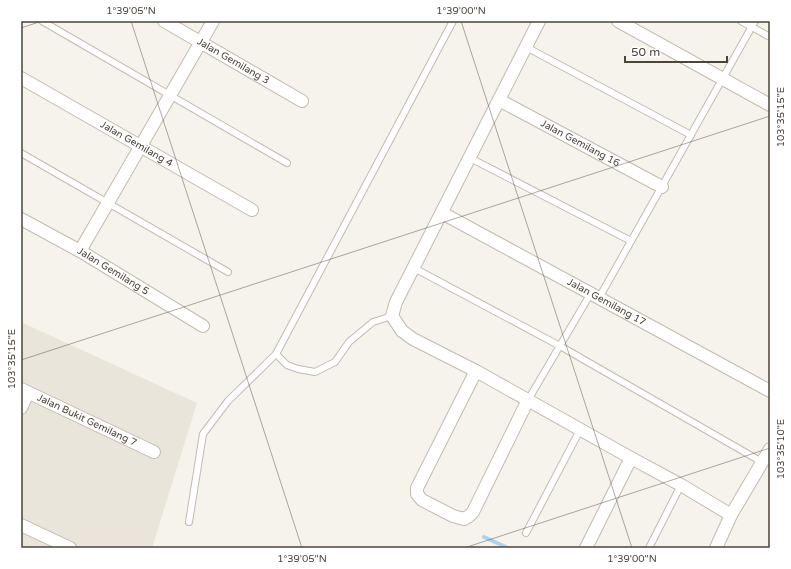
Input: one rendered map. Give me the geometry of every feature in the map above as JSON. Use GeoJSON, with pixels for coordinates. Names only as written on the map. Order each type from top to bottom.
{"type":"FeatureCollection","features":[{"type":"Feature","properties":{"kind":"street","name":"Jalan Gemilang 3"},"geometry":{"type":"LineString","coordinates":[[164,21],[302,101]]}},
{"type":"Feature","properties":{"kind":"street"},"geometry":{"type":"LineString","coordinates":[[80,251],[213,21]]}},
{"type":"Feature","properties":{"kind":"street"},"geometry":{"type":"LineString","coordinates":[[539,21],[396,302],[392,316],[402,331],[413,339],[476,371],[732,515]]}},
{"type":"Feature","properties":{"kind":"street"},"geometry":{"type":"LineString","coordinates":[[618,21],[770,105]]}},
{"type":"Feature","properties":{"kind":"street","name":"Jalan Gemilang 4"},"geometry":{"type":"LineString","coordinates":[[21,78],[252,210]]}},
{"type":"Feature","properties":{"kind":"street","name":"Jalan Gemilang 16"},"geometry":{"type":"LineString","coordinates":[[499,100],[662,187]]}},
{"type":"Feature","properties":{"kind":"street","name":"Jalan Gemilang 17"},"geometry":{"type":"LineString","coordinates":[[442,213],[770,391]]}},
{"type":"Feature","properties":{"kind":"street","name":"Jalan Gemilang 5"},"geometry":{"type":"LineString","coordinates":[[21,219],[80,251],[202,326]]}},
{"type":"Feature","properties":{"kind":"street"},"geometry":{"type":"LineString","coordinates":[[476,371],[417,488],[418,494],[422,500],[453,516],[464,519],[469,516],[473,512],[528,400]]}},
{"type":"Feature","properties":{"kind":"street"},"geometry":{"type":"LineString","coordinates":[[21,408],[25,391]]}},
{"type":"Feature","properties":{"kind":"street","name":"Jalan Bukit Gemilang 7"},"geometry":{"type":"LineString","coordinates":[[25,391],[154,452]]}},
{"type":"Feature","properties":{"kind":"street"},"geometry":{"type":"LineString","coordinates":[[716,548],[732,515],[770,449]]}},
{"type":"Feature","properties":{"kind":"street"},"geometry":{"type":"LineString","coordinates":[[586,548],[631,458]]}},
{"type":"Feature","properties":{"kind":"street"},"geometry":{"type":"LineString","coordinates":[[21,524],[70,548]]}},
{"type":"Feature","properties":{"kind":"lane"},"geometry":{"type":"LineString","coordinates":[[42,21],[287,163]]}},
{"type":"Feature","properties":{"kind":"lane"},"geometry":{"type":"LineString","coordinates":[[189,522],[204,434],[228,401],[276,354],[453,21]]}},
{"type":"Feature","properties":{"kind":"lane"},"geometry":{"type":"LineString","coordinates":[[741,21],[754,24],[770,37]]}},
{"type":"Feature","properties":{"kind":"lane"},"geometry":{"type":"LineString","coordinates":[[528,400],[560,346],[631,241],[754,24]]}},
{"type":"Feature","properties":{"kind":"lane"},"geometry":{"type":"LineString","coordinates":[[526,47],[691,135]]}},
{"type":"Feature","properties":{"kind":"lane"},"geometry":{"type":"LineString","coordinates":[[21,153],[228,272]]}},
{"type":"Feature","properties":{"kind":"lane"},"geometry":{"type":"LineString","coordinates":[[470,158],[631,241]]}},
{"type":"Feature","properties":{"kind":"lane"},"geometry":{"type":"LineString","coordinates":[[414,268],[560,346],[762,462]]}},
{"type":"Feature","properties":{"kind":"lane"},"geometry":{"type":"LineString","coordinates":[[276,354],[287,364],[298,369],[315,372],[335,362],[349,342],[373,322],[392,316]]}},
{"type":"Feature","properties":{"kind":"lane"},"geometry":{"type":"LineString","coordinates":[[526,533],[580,430]]}},
{"type":"Feature","properties":{"kind":"lane"},"geometry":{"type":"LineString","coordinates":[[649,548],[681,485]]}},
{"type":"Feature","properties":{"kind":"shaded area"},"geometry":{"type":"Polygon","coordinates":[[[21,322],[197,403],[152,548],[21,548],[21,322]]]}},
{"type":"Feature","properties":{"kind":"waterway"},"geometry":{"type":"LineString","coordinates":[[484,537],[508,548]]}}]}
